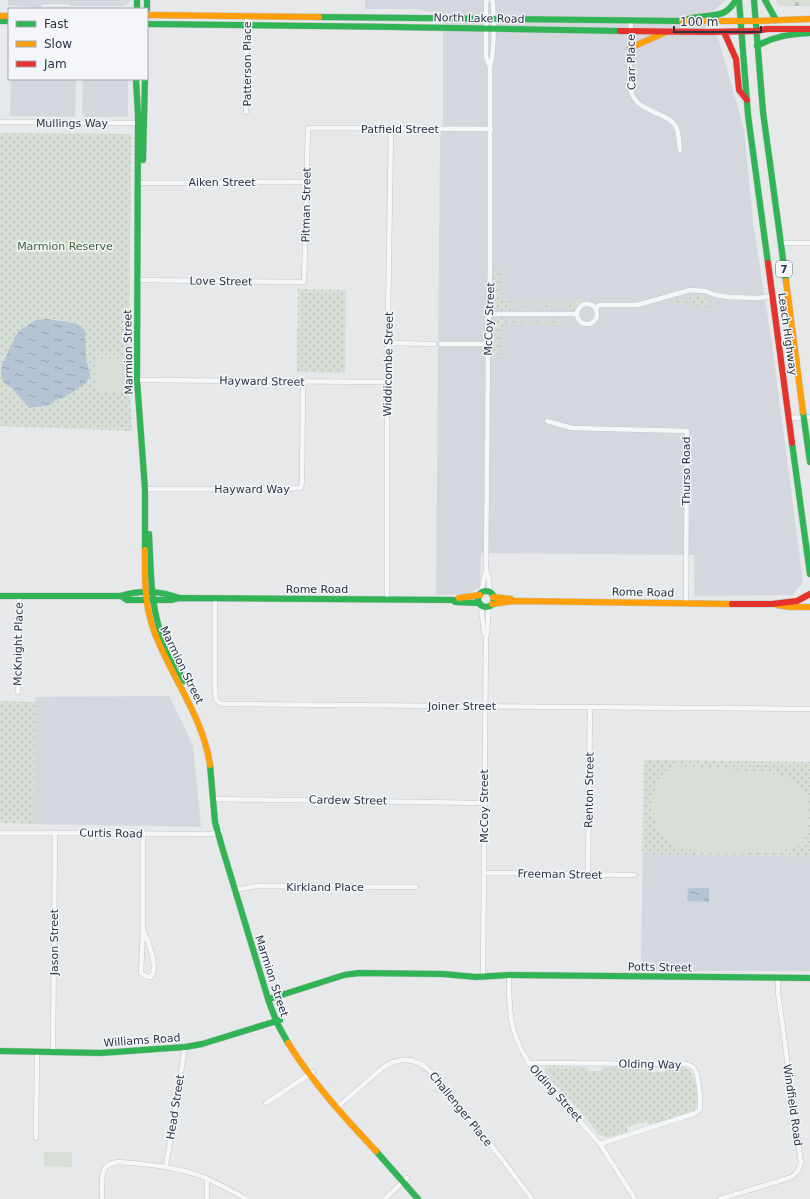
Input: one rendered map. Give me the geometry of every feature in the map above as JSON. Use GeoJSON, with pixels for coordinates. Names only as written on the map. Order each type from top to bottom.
{"type":"FeatureCollection","features":[{"type":"Feature","properties":{"kind":"main road","name":"Leach Highway"},"geometry":{"type":"LineString","coordinates":[[738,0],[747,101],[758,190],[810,574]]}},
{"type":"Feature","properties":{"kind":"main road"},"geometry":{"type":"LineString","coordinates":[[679,21],[721,15],[729,10],[738,0]]}},
{"type":"Feature","properties":{"kind":"main road","name":"Leach Highway"},"geometry":{"type":"LineString","coordinates":[[754,0],[763,112],[780,243],[807,417],[810,462]]}},
{"type":"Feature","properties":{"kind":"main road"},"geometry":{"type":"LineString","coordinates":[[766,0],[776,20]]}},
{"type":"Feature","properties":{"kind":"main road","name":"North Lake Road"},"geometry":{"type":"LineString","coordinates":[[148,15],[631,21],[755,21],[810,19]]}},
{"type":"Feature","properties":{"kind":"main road","name":"North Lake Road"},"geometry":{"type":"LineString","coordinates":[[148,24],[326,24],[372,27],[724,32],[756,31],[767,29],[810,30]]}},
{"type":"Feature","properties":{"kind":"main road"},"geometry":{"type":"LineString","coordinates":[[630,48],[668,31]]}},
{"type":"Feature","properties":{"kind":"main road"},"geometry":{"type":"LineString","coordinates":[[724,32],[736,59],[740,90],[747,101]]}},
{"type":"Feature","properties":{"kind":"main road"},"geometry":{"type":"LineString","coordinates":[[757,46],[772,37],[789,34],[810,33]]}},
{"type":"Feature","properties":{"kind":"main road","name":"Marmion Street"},"geometry":{"type":"LineString","coordinates":[[136,80],[141,123]]}},
{"type":"Feature","properties":{"kind":"main road","name":"Marmion Street"},"geometry":{"type":"LineString","coordinates":[[145,80],[141,123],[140,380],[153,593],[161,632],[198,708],[208,735],[214,761],[215,798]]}},
{"type":"Feature","properties":{"kind":"main road"},"geometry":{"type":"LineString","coordinates":[[758,190],[773,188]]}},
{"type":"Feature","properties":{"kind":"main road","name":"Marmion Street"},"geometry":{"type":"LineString","coordinates":[[147,489],[145,593],[154,633],[201,727],[210,764],[220,831],[236,889],[278,1021],[293,1050],[338,1107],[424,1199]]}},
{"type":"Feature","properties":{"kind":"main road"},"geometry":{"type":"LineString","coordinates":[[487,592],[492,595],[493,601],[490,605],[484,607],[480,604],[478,598],[480,594],[487,592]]}},
{"type":"Feature","properties":{"kind":"main road","name":"Rome Road"},"geometry":{"type":"LineString","coordinates":[[0,596],[121,596],[126,594],[153,593],[170,594],[179,598]]}},
{"type":"Feature","properties":{"kind":"main road","name":"Rome Road"},"geometry":{"type":"LineString","coordinates":[[454,600],[455,598],[480,594]]}},
{"type":"Feature","properties":{"kind":"main road","name":"Rome Road"},"geometry":{"type":"LineString","coordinates":[[772,604],[797,601],[810,594]]}},
{"type":"Feature","properties":{"kind":"main road","name":"Rome Road"},"geometry":{"type":"LineString","coordinates":[[492,595],[514,601]]}},
{"type":"Feature","properties":{"kind":"main road","name":"Rome Road"},"geometry":{"type":"LineString","coordinates":[[121,596],[127,600],[171,600],[179,598],[387,599],[454,600],[455,602],[480,604]]}},
{"type":"Feature","properties":{"kind":"main road","name":"Rome Road"},"geometry":{"type":"LineString","coordinates":[[490,605],[514,601],[686,602],[772,604],[790,607],[810,607]]}},
{"type":"Feature","properties":{"kind":"main road","name":"Potts Street"},"geometry":{"type":"LineString","coordinates":[[271,998],[344,975],[359,973],[443,974],[455,976],[483,975],[501,977],[509,975],[810,978]]}},
{"type":"Feature","properties":{"kind":"main road","name":"Williams Road"},"geometry":{"type":"LineString","coordinates":[[0,1051],[116,1052],[185,1047],[202,1044],[278,1021]]}},
{"type":"Feature","properties":{"kind":"main road","name":"Marmion Street"},"geometry":{"type":"LineString","coordinates":[[405,1180],[418,1199]]}},
{"type":"Feature","properties":{"kind":"street","name":"McCoy Street"},"geometry":{"type":"LineString","coordinates":[[487,0],[486,57],[490,67]]}},
{"type":"Feature","properties":{"kind":"street","name":"McCoy Street"},"geometry":{"type":"LineString","coordinates":[[480,594],[486,572],[488,314],[490,266],[490,67],[493,58],[492,0]]}},
{"type":"Feature","properties":{"kind":"street","name":"Patterson Place"},"geometry":{"type":"LineString","coordinates":[[246,112],[247,16]]}},
{"type":"Feature","properties":{"kind":"street","name":"Carr Place"},"geometry":{"type":"LineString","coordinates":[[631,21],[630,84],[632,96],[640,105],[666,117],[677,129],[680,150]]}},
{"type":"Feature","properties":{"kind":"street","name":"Mullings Way"},"geometry":{"type":"LineString","coordinates":[[0,122],[141,123]]}},
{"type":"Feature","properties":{"kind":"street","name":"Patfield Street"},"geometry":{"type":"LineString","coordinates":[[308,128],[491,129]]}},
{"type":"Feature","properties":{"kind":"street","name":"Pitman Street"},"geometry":{"type":"LineString","coordinates":[[304,282],[308,128]]}},
{"type":"Feature","properties":{"kind":"street","name":"Widdicombe Street"},"geometry":{"type":"LineString","coordinates":[[387,599],[387,382],[389,343],[391,129]]}},
{"type":"Feature","properties":{"kind":"street","name":"Aiken Street"},"geometry":{"type":"LineString","coordinates":[[141,182],[306,182]]}},
{"type":"Feature","properties":{"kind":"street"},"geometry":{"type":"LineString","coordinates":[[780,243],[810,243]]}},
{"type":"Feature","properties":{"kind":"street","name":"Love Street"},"geometry":{"type":"LineString","coordinates":[[140,280],[304,282]]}},
{"type":"Feature","properties":{"kind":"street"},"geometry":{"type":"LineString","coordinates":[[595,308],[600,306],[637,305],[690,290],[705,291],[718,296],[729,297],[757,298],[773,296]]}},
{"type":"Feature","properties":{"kind":"street"},"geometry":{"type":"LineString","coordinates":[[584,304],[589,304],[595,308],[597,313],[596,319],[589,324],[580,322],[577,314],[579,308],[584,304]]}},
{"type":"Feature","properties":{"kind":"street"},"geometry":{"type":"LineString","coordinates":[[488,314],[577,314]]}},
{"type":"Feature","properties":{"kind":"street"},"geometry":{"type":"LineString","coordinates":[[389,343],[434,344]]}},
{"type":"Feature","properties":{"kind":"street"},"geometry":{"type":"LineString","coordinates":[[441,344],[488,344]]}},
{"type":"Feature","properties":{"kind":"street","name":"Hayward Street"},"geometry":{"type":"LineString","coordinates":[[140,380],[387,382]]}},
{"type":"Feature","properties":{"kind":"street","name":"Hayward Way"},"geometry":{"type":"LineString","coordinates":[[147,489],[301,488],[303,382]]}},
{"type":"Feature","properties":{"kind":"street"},"geometry":{"type":"LineString","coordinates":[[789,418],[807,417]]}},
{"type":"Feature","properties":{"kind":"street","name":"Thurso Road"},"geometry":{"type":"LineString","coordinates":[[547,421],[572,428],[686,431],[686,602]]}},
{"type":"Feature","properties":{"kind":"street","name":"McCoy Street"},"geometry":{"type":"LineString","coordinates":[[486,572],[488,574],[492,595]]}},
{"type":"Feature","properties":{"kind":"street","name":"McKnight Place"},"geometry":{"type":"LineString","coordinates":[[18,692],[19,596]]}},
{"type":"Feature","properties":{"kind":"street","name":"Joiner Street"},"geometry":{"type":"LineString","coordinates":[[215,598],[215,689],[216,700],[222,704],[810,709]]}},
{"type":"Feature","properties":{"kind":"street","name":"McCoy Street"},"geometry":{"type":"LineString","coordinates":[[480,604],[486,634],[483,975]]}},
{"type":"Feature","properties":{"kind":"street","name":"McCoy Street"},"geometry":{"type":"LineString","coordinates":[[486,634],[490,605]]}},
{"type":"Feature","properties":{"kind":"street","name":"Renton Street"},"geometry":{"type":"LineString","coordinates":[[588,874],[590,707]]}},
{"type":"Feature","properties":{"kind":"street","name":"Cardew Street"},"geometry":{"type":"LineString","coordinates":[[215,798],[484,802]]}},
{"type":"Feature","properties":{"kind":"street","name":"Curtis Road"},"geometry":{"type":"LineString","coordinates":[[0,833],[55,832],[200,834],[220,831]]}},
{"type":"Feature","properties":{"kind":"street","name":"Jason Street"},"geometry":{"type":"LineString","coordinates":[[53,1051],[55,832]]}},
{"type":"Feature","properties":{"kind":"street"},"geometry":{"type":"LineString","coordinates":[[143,833],[144,930],[141,973],[147,977],[150,977],[153,975],[155,967],[144,930]]}},
{"type":"Feature","properties":{"kind":"street","name":"Freeman Street"},"geometry":{"type":"LineString","coordinates":[[485,873],[635,875]]}},
{"type":"Feature","properties":{"kind":"street","name":"Kirkland Place"},"geometry":{"type":"LineString","coordinates":[[236,889],[257,886],[416,887]]}},
{"type":"Feature","properties":{"kind":"street","name":"Olding Street"},"geometry":{"type":"LineString","coordinates":[[509,975],[509,1006],[511,1021],[521,1050],[529,1063],[600,1144],[635,1199]]}},
{"type":"Feature","properties":{"kind":"street","name":"Windfield Road"},"geometry":{"type":"LineString","coordinates":[[720,1199],[792,1177],[798,1171],[801,1163],[778,993],[778,978]]}},
{"type":"Feature","properties":{"kind":"street","name":"Head Street"},"geometry":{"type":"LineString","coordinates":[[166,1166],[185,1047]]}},
{"type":"Feature","properties":{"kind":"street"},"geometry":{"type":"LineString","coordinates":[[36,1138],[37,1052]]}},
{"type":"Feature","properties":{"kind":"street","name":"Challenger Place"},"geometry":{"type":"LineString","coordinates":[[338,1107],[385,1066],[392,1062],[409,1060],[424,1065],[502,1159],[532,1199]]}},
{"type":"Feature","properties":{"kind":"street","name":"Olding Way"},"geometry":{"type":"LineString","coordinates":[[529,1063],[686,1064],[693,1067],[696,1073],[701,1103],[700,1109],[696,1114],[600,1144]]}},
{"type":"Feature","properties":{"kind":"street"},"geometry":{"type":"LineString","coordinates":[[266,1103],[311,1074]]}},
{"type":"Feature","properties":{"kind":"street"},"geometry":{"type":"LineString","coordinates":[[102,1199],[103,1173],[106,1165],[112,1162],[166,1166],[207,1179],[247,1199]]}},
{"type":"Feature","properties":{"kind":"street"},"geometry":{"type":"LineString","coordinates":[[207,1179],[207,1199]]}},
{"type":"Feature","properties":{"kind":"street"},"geometry":{"type":"LineString","coordinates":[[385,1199],[405,1180]]}},
{"type":"Feature","properties":{"kind":"shaded area"},"geometry":{"type":"Polygon","coordinates":[[[8,0],[129,0],[129,3],[123,6],[70,6],[70,4],[42,4],[41,8],[8,5],[8,0]]]}},
{"type":"Feature","properties":{"kind":"shaded area"},"geometry":{"type":"Polygon","coordinates":[[[365,0],[726,0],[711,13],[744,129],[753,222],[772,344],[803,582],[792,595],[694,596],[694,555],[481,553],[480,586],[469,594],[436,595],[440,139],[443,123],[443,14],[413,9],[365,9],[365,0]]]}},
{"type":"Feature","properties":{"kind":"shaded area"},"geometry":{"type":"Polygon","coordinates":[[[11,80],[76,80],[75,117],[10,116],[11,80]]]}},
{"type":"Feature","properties":{"kind":"shaded area"},"geometry":{"type":"Polygon","coordinates":[[[83,80],[128,80],[128,117],[84,117],[84,114],[82,114],[83,80]]]}},
{"type":"Feature","properties":{"kind":"shaded area"},"geometry":{"type":"Polygon","coordinates":[[[169,696],[193,745],[201,827],[34,824],[35,697],[169,696]]]}},
{"type":"Feature","properties":{"kind":"shaded area"},"geometry":{"type":"Polygon","coordinates":[[[644,760],[810,762],[810,971],[641,971],[644,760]]]}},
{"type":"Feature","properties":{"kind":"green space"},"geometry":{"type":"Polygon","coordinates":[[[776,0],[810,0],[810,6],[779,6],[776,0]]]}},
{"type":"Feature","properties":{"kind":"green space","name":"Marmion Reserve"},"geometry":{"type":"Polygon","coordinates":[[[0,133],[131,134],[129,377],[132,431],[0,426],[0,133]]]}},
{"type":"Feature","properties":{"kind":"green space"},"geometry":{"type":"Polygon","coordinates":[[[494,269],[499,269],[499,295],[503,295],[500,299],[505,304],[509,301],[523,303],[525,306],[524,311],[522,311],[522,305],[514,305],[511,310],[501,310],[496,307],[493,300],[494,269]]]}},
{"type":"Feature","properties":{"kind":"green space"},"geometry":{"type":"Polygon","coordinates":[[[298,289],[346,290],[345,373],[297,372],[298,289]]]}},
{"type":"Feature","properties":{"kind":"green space"},"geometry":{"type":"Polygon","coordinates":[[[692,294],[705,296],[708,300],[707,307],[693,306],[693,301],[689,301],[685,304],[672,304],[672,302],[691,298],[692,294]]]}},
{"type":"Feature","properties":{"kind":"green space"},"geometry":{"type":"Polygon","coordinates":[[[531,297],[531,302],[576,303],[577,298],[583,299],[579,306],[572,310],[566,310],[568,305],[558,306],[555,310],[553,310],[556,306],[548,305],[545,310],[543,310],[545,306],[535,305],[531,310],[530,308],[531,297]]]}},
{"type":"Feature","properties":{"kind":"green space"},"geometry":{"type":"Polygon","coordinates":[[[505,316],[503,321],[513,321],[516,317],[518,317],[516,322],[526,322],[529,317],[531,317],[529,322],[541,322],[544,317],[546,317],[544,322],[554,322],[558,317],[562,319],[561,325],[503,324],[502,329],[499,330],[500,356],[494,356],[494,325],[498,318],[505,316]]]}},
{"type":"Feature","properties":{"kind":"green space"},"geometry":{"type":"Polygon","coordinates":[[[95,358],[126,358],[127,393],[95,393],[95,358]]]}},
{"type":"Feature","properties":{"kind":"green space"},"geometry":{"type":"Polygon","coordinates":[[[0,701],[35,702],[34,824],[0,823],[0,701]]]}},
{"type":"Feature","properties":{"kind":"green space"},"geometry":{"type":"Polygon","coordinates":[[[644,760],[810,762],[810,857],[642,854],[644,760]]]}},
{"type":"Feature","properties":{"kind":"green space"},"geometry":{"type":"Polygon","coordinates":[[[676,765],[766,773],[782,776],[790,780],[803,789],[809,798],[809,822],[804,840],[796,847],[782,851],[726,854],[688,850],[671,843],[664,838],[659,831],[653,804],[656,786],[661,776],[676,765]]]}},
{"type":"Feature","properties":{"kind":"green space"},"geometry":{"type":"Polygon","coordinates":[[[547,1066],[588,1067],[589,1071],[602,1071],[602,1067],[652,1067],[653,1072],[665,1072],[665,1067],[684,1067],[689,1070],[695,1081],[697,1106],[695,1110],[691,1112],[649,1125],[647,1121],[627,1127],[628,1132],[606,1138],[605,1136],[599,1135],[579,1110],[546,1075],[545,1068],[547,1066]]]}},
{"type":"Feature","properties":{"kind":"green space"},"geometry":{"type":"Polygon","coordinates":[[[44,1152],[72,1152],[72,1167],[44,1166],[44,1152]]]}},
{"type":"Feature","properties":{"kind":"water"},"geometry":{"type":"Polygon","coordinates":[[[48,319],[77,324],[83,328],[85,332],[86,358],[90,375],[87,382],[65,397],[56,400],[50,405],[29,408],[13,389],[4,383],[1,374],[2,365],[15,337],[20,330],[36,320],[48,319]]]}},
{"type":"Feature","properties":{"kind":"water"},"geometry":{"type":"Polygon","coordinates":[[[688,888],[709,888],[709,902],[687,901],[688,888]]]}},
{"type":"Feature","properties":{"kind":"traffic: fast"},"geometry":{"type":"LineString","coordinates":[[137,0],[137,8]]}},
{"type":"Feature","properties":{"kind":"traffic: fast"},"geometry":{"type":"LineString","coordinates":[[147,0],[147,8]]}},
{"type":"Feature","properties":{"kind":"traffic: fast"},"geometry":{"type":"LineString","coordinates":[[679,21],[695,17],[720,14],[728,10],[736,0]]}},
{"type":"Feature","properties":{"kind":"traffic: fast"},"geometry":{"type":"LineString","coordinates":[[739,0],[748,115],[768,263]]}},
{"type":"Feature","properties":{"kind":"traffic: fast"},"geometry":{"type":"LineString","coordinates":[[754,0],[763,112],[786,281]]}},
{"type":"Feature","properties":{"kind":"traffic: fast"},"geometry":{"type":"LineString","coordinates":[[765,0],[776,20]]}},
{"type":"Feature","properties":{"kind":"traffic: fast"},"geometry":{"type":"LineString","coordinates":[[319,17],[682,21]]}},
{"type":"Feature","properties":{"kind":"traffic: fast"},"geometry":{"type":"LineString","coordinates":[[0,21],[8,21]]}},
{"type":"Feature","properties":{"kind":"traffic: fast"},"geometry":{"type":"LineString","coordinates":[[148,24],[620,31]]}},
{"type":"Feature","properties":{"kind":"traffic: fast"},"geometry":{"type":"LineString","coordinates":[[757,46],[783,36],[810,33]]}},
{"type":"Feature","properties":{"kind":"traffic: fast"},"geometry":{"type":"LineString","coordinates":[[136,80],[138,115],[137,380],[145,489],[145,550]]}},
{"type":"Feature","properties":{"kind":"traffic: fast"},"geometry":{"type":"LineString","coordinates":[[143,160],[145,80]]}},
{"type":"Feature","properties":{"kind":"traffic: fast"},"geometry":{"type":"LineString","coordinates":[[803,412],[810,462]]}},
{"type":"Feature","properties":{"kind":"traffic: fast"},"geometry":{"type":"LineString","coordinates":[[792,443],[810,574]]}},
{"type":"Feature","properties":{"kind":"traffic: fast"},"geometry":{"type":"LineString","coordinates":[[149,534],[153,597],[157,622],[166,646],[184,681]]}},
{"type":"Feature","properties":{"kind":"traffic: fast"},"geometry":{"type":"LineString","coordinates":[[486,591],[493,596],[494,599],[489,606],[486,607],[479,602],[478,599],[483,592],[486,591]]}},
{"type":"Feature","properties":{"kind":"traffic: fast"},"geometry":{"type":"LineString","coordinates":[[0,596],[121,596],[150,592],[179,598]]}},
{"type":"Feature","properties":{"kind":"traffic: fast"},"geometry":{"type":"LineString","coordinates":[[121,596],[127,600],[171,600],[179,598],[454,600],[455,602],[479,603]]}},
{"type":"Feature","properties":{"kind":"traffic: fast"},"geometry":{"type":"LineString","coordinates":[[210,765],[215,822],[222,847],[269,1002],[277,1023],[288,1043]]}},
{"type":"Feature","properties":{"kind":"traffic: fast"},"geometry":{"type":"LineString","coordinates":[[269,999],[344,975],[359,973],[443,974],[476,977],[509,975],[810,978]]}},
{"type":"Feature","properties":{"kind":"traffic: fast"},"geometry":{"type":"LineString","coordinates":[[0,1051],[101,1053],[185,1047],[202,1044],[280,1020]]}},
{"type":"Feature","properties":{"kind":"traffic: fast"},"geometry":{"type":"LineString","coordinates":[[376,1151],[418,1199]]}},
{"type":"Feature","properties":{"kind":"traffic: slow"},"geometry":{"type":"LineString","coordinates":[[148,15],[319,17]]}},
{"type":"Feature","properties":{"kind":"traffic: slow"},"geometry":{"type":"LineString","coordinates":[[0,16],[8,16]]}},
{"type":"Feature","properties":{"kind":"traffic: slow"},"geometry":{"type":"LineString","coordinates":[[682,21],[810,19]]}},
{"type":"Feature","properties":{"kind":"traffic: slow"},"geometry":{"type":"LineString","coordinates":[[630,48],[666,32]]}},
{"type":"Feature","properties":{"kind":"traffic: slow"},"geometry":{"type":"LineString","coordinates":[[786,281],[803,412]]}},
{"type":"Feature","properties":{"kind":"traffic: slow"},"geometry":{"type":"LineString","coordinates":[[145,550],[148,611],[154,631],[194,713],[201,730],[210,765]]}},
{"type":"Feature","properties":{"kind":"traffic: slow"},"geometry":{"type":"LineString","coordinates":[[459,598],[480,595]]}},
{"type":"Feature","properties":{"kind":"traffic: slow"},"geometry":{"type":"LineString","coordinates":[[493,597],[511,599]]}},
{"type":"Feature","properties":{"kind":"traffic: slow"},"geometry":{"type":"LineString","coordinates":[[492,604],[514,601],[732,604]]}},
{"type":"Feature","properties":{"kind":"traffic: slow"},"geometry":{"type":"LineString","coordinates":[[777,605],[790,607],[810,607]]}},
{"type":"Feature","properties":{"kind":"traffic: slow"},"geometry":{"type":"LineString","coordinates":[[288,1043],[318,1086],[376,1151]]}},
{"type":"Feature","properties":{"kind":"traffic: jam"},"geometry":{"type":"LineString","coordinates":[[620,31],[709,32],[756,31],[767,29],[810,29]]}},
{"type":"Feature","properties":{"kind":"traffic: jam"},"geometry":{"type":"LineString","coordinates":[[724,32],[736,59],[739,90],[747,100]]}},
{"type":"Feature","properties":{"kind":"traffic: jam"},"geometry":{"type":"LineString","coordinates":[[768,263],[792,443]]}},
{"type":"Feature","properties":{"kind":"traffic: jam"},"geometry":{"type":"LineString","coordinates":[[732,604],[772,604],[797,601],[810,594]]}}]}
